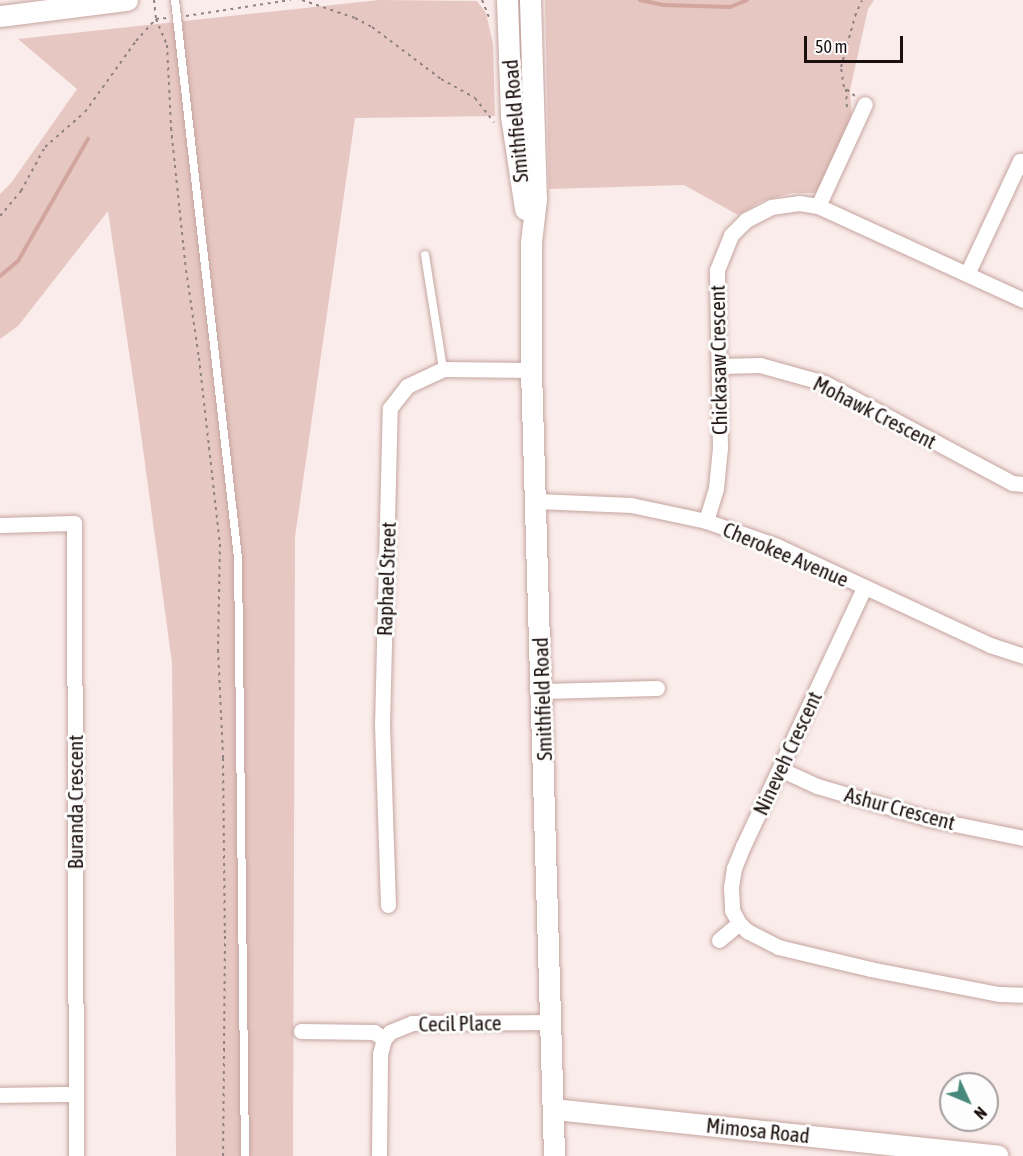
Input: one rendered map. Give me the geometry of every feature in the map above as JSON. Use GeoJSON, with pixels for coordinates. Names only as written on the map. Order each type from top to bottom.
{"type":"FeatureCollection","features":[{"type":"Feature","properties":{"kind":"main road"},"geometry":{"type":"LineString","coordinates":[[0,16],[127,0]]}},
{"type":"Feature","properties":{"kind":"main road"},"geometry":{"type":"LineString","coordinates":[[496,0],[508,25]]}},
{"type":"Feature","properties":{"kind":"main road","name":"Smithfield Road"},"geometry":{"type":"LineString","coordinates":[[507,0],[511,116],[531,242]]}},
{"type":"Feature","properties":{"kind":"main road","name":"Smithfield Road"},"geometry":{"type":"LineString","coordinates":[[530,0],[536,199],[531,242],[531,370],[543,692],[554,1156]]}},
{"type":"Feature","properties":{"kind":"main road","name":"Mimosa Road"},"geometry":{"type":"LineString","coordinates":[[554,1109],[998,1156]]}},
{"type":"Feature","properties":{"kind":"street"},"geometry":{"type":"LineString","coordinates":[[818,206],[865,104]]}},
{"type":"Feature","properties":{"kind":"street"},"geometry":{"type":"LineString","coordinates":[[967,274],[1020,161],[1023,161]]}},
{"type":"Feature","properties":{"kind":"street","name":"Chickasaw Crescent"},"geometry":{"type":"LineString","coordinates":[[706,521],[716,488],[720,447],[720,366],[715,290],[717,270],[731,235],[746,220],[771,207],[799,203],[818,206],[1023,300]]}},
{"type":"Feature","properties":{"kind":"street","name":"Mohawk Crescent"},"geometry":{"type":"LineString","coordinates":[[720,366],[760,365],[825,383],[1012,483],[1023,484]]}},
{"type":"Feature","properties":{"kind":"street","name":"Raphael Street"},"geometry":{"type":"LineString","coordinates":[[388,905],[382,726],[390,408],[407,386],[443,369],[531,370]]}},
{"type":"Feature","properties":{"kind":"street","name":"Cherokee Avenue"},"geometry":{"type":"LineString","coordinates":[[537,501],[608,502],[653,508],[706,521],[777,546],[990,645],[1023,656]]}},
{"type":"Feature","properties":{"kind":"street","name":"Buranda Crescent"},"geometry":{"type":"LineString","coordinates":[[0,525],[74,523],[76,1156]]}},
{"type":"Feature","properties":{"kind":"street","name":"Nineveh Crescent"},"geometry":{"type":"LineString","coordinates":[[739,923],[732,910],[731,888],[734,868],[864,588]]}},
{"type":"Feature","properties":{"kind":"street"},"geometry":{"type":"LineString","coordinates":[[543,692],[657,688]]}},
{"type":"Feature","properties":{"kind":"street","name":"Ashur Crescent"},"geometry":{"type":"LineString","coordinates":[[780,769],[817,786],[930,819],[1023,838]]}},
{"type":"Feature","properties":{"kind":"street"},"geometry":{"type":"LineString","coordinates":[[719,940],[739,923],[753,936],[778,947],[870,969],[999,994],[1023,995]]}},
{"type":"Feature","properties":{"kind":"street","name":"Cecil Place"},"geometry":{"type":"LineString","coordinates":[[384,1039],[398,1027],[412,1023],[550,1022]]}},
{"type":"Feature","properties":{"kind":"street"},"geometry":{"type":"LineString","coordinates":[[302,1031],[374,1032],[384,1039],[380,1054],[379,1156]]}},
{"type":"Feature","properties":{"kind":"street"},"geometry":{"type":"LineString","coordinates":[[0,1095],[76,1094]]}},
{"type":"Feature","properties":{"kind":"lane"},"geometry":{"type":"LineString","coordinates":[[175,0],[238,558],[244,1156]]}},
{"type":"Feature","properties":{"kind":"lane"},"geometry":{"type":"LineString","coordinates":[[425,255],[443,369]]}},
{"type":"Feature","properties":{"kind":"path"},"geometry":{"type":"LineString","coordinates":[[154,0],[156,19],[167,45],[171,128],[186,270],[199,358],[220,544],[218,650],[223,758],[225,936],[223,1156]]}},
{"type":"Feature","properties":{"kind":"path"},"geometry":{"type":"LineString","coordinates":[[202,14],[291,0]]}},
{"type":"Feature","properties":{"kind":"path"},"geometry":{"type":"LineString","coordinates":[[302,0],[355,18],[372,27],[441,79],[476,98],[489,113],[498,130]]}},
{"type":"Feature","properties":{"kind":"path"},"geometry":{"type":"LineString","coordinates":[[862,0],[855,16],[841,67],[844,87],[865,104]]}},
{"type":"Feature","properties":{"kind":"path"},"geometry":{"type":"LineString","coordinates":[[0,216],[21,191],[45,147],[85,112],[136,41],[156,19]]}},
{"type":"Feature","properties":{"kind":"shaded area"},"geometry":{"type":"Polygon","coordinates":[[[379,0],[477,1],[486,13],[493,44],[495,116],[355,118],[295,537],[293,1156],[176,1156],[172,663],[138,412],[108,211],[18,326],[0,339],[0,194],[11,183],[77,89],[18,39],[379,0]]]}},
{"type":"Feature","properties":{"kind":"shaded area"},"geometry":{"type":"Polygon","coordinates":[[[545,0],[874,0],[868,9],[850,90],[852,122],[819,188],[815,193],[792,193],[762,201],[738,215],[684,185],[549,189],[545,0]]]}},
{"type":"Feature","properties":{"kind":"waterway"},"geometry":{"type":"LineString","coordinates":[[640,0],[663,5],[730,7],[747,0]]}},
{"type":"Feature","properties":{"kind":"waterway"},"geometry":{"type":"LineString","coordinates":[[0,276],[18,261],[88,139]]}}]}
